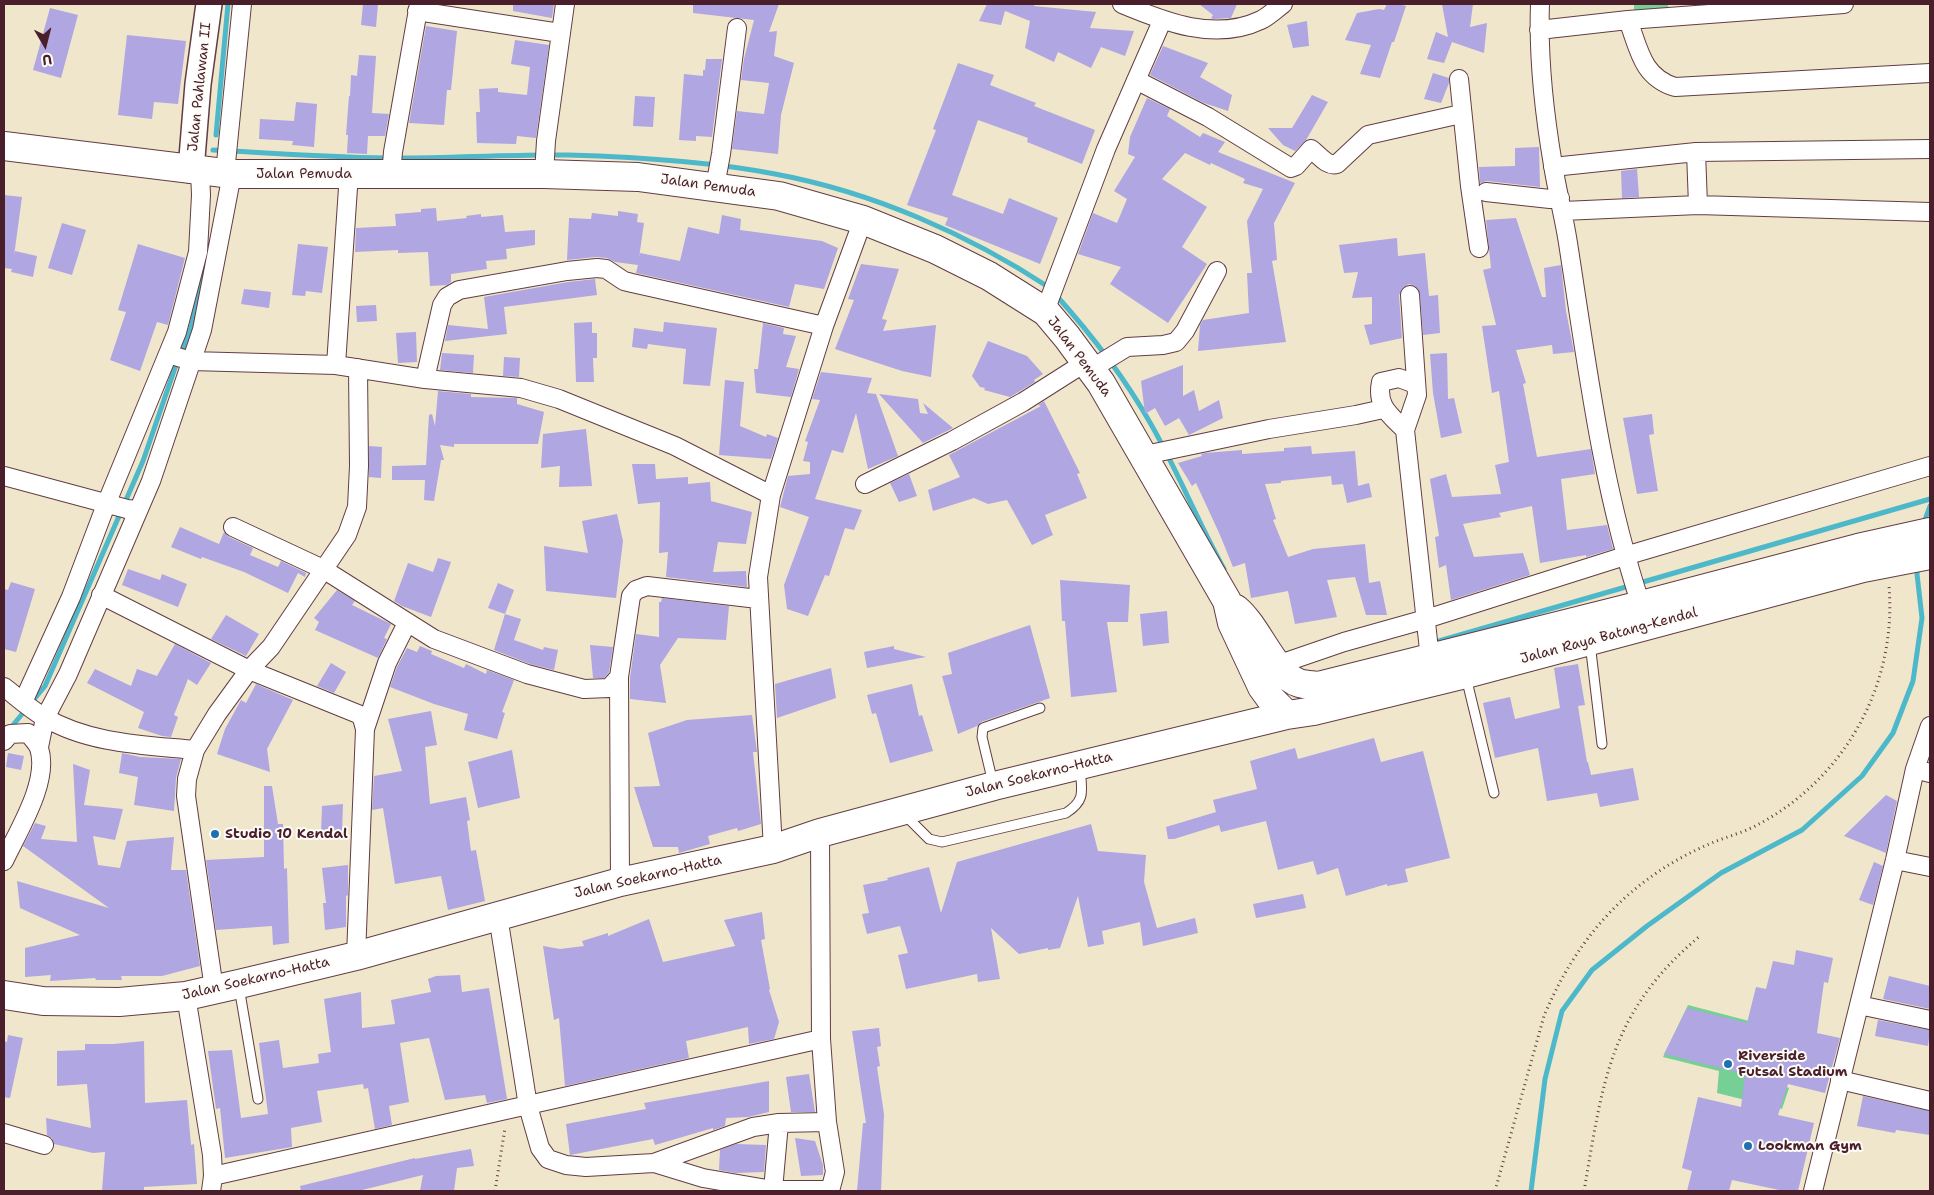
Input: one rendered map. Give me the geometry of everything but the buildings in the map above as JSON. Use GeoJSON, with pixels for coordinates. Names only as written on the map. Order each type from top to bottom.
{"type":"FeatureCollection","features":[{"type":"Feature","properties":{"kind":"highway","name":"Jalan Pemuda"},"geometry":{"type":"LineString","coordinates":[[4,146],[216,166],[349,173],[392,165],[544,168],[716,182],[780,196],[863,220],[935,249],[1047,307],[1093,365],[1151,454],[1227,601],[1232,623],[1262,687],[1270,698],[1287,714]]}},
{"type":"Feature","properties":{"kind":"highway","name":"Jalan Raya Batang-Kendal"},"geometry":{"type":"LineString","coordinates":[[1287,714],[1314,711],[1466,674],[1887,556],[1930,532]]}},
{"type":"Feature","properties":{"kind":"highway","name":"Jalan Raya Batang-Kendal"},"geometry":{"type":"LineString","coordinates":[[1318,686],[1430,655],[1640,603],[1887,556],[1930,555]]}},
{"type":"Feature","properties":{"kind":"highway","name":"Jalan Pemuda"},"geometry":{"type":"LineString","coordinates":[[1227,601],[1246,617],[1277,665],[1289,678],[1299,684],[1318,686]]}},
{"type":"Feature","properties":{"kind":"highway","name":"Jalan Soekarno-Hatta"},"geometry":{"type":"LineString","coordinates":[[4,995],[43,1001],[119,1002],[186,996],[356,956],[620,882],[773,849],[820,833],[901,810],[1287,714]]}},
{"type":"Feature","properties":{"kind":"street","name":"Jalan Pahlawan II"},"geometry":{"type":"LineString","coordinates":[[209,4],[198,84],[216,166]]}},
{"type":"Feature","properties":{"kind":"street"},"geometry":{"type":"LineString","coordinates":[[25,703],[71,597],[121,506],[179,358],[202,330],[216,166],[242,4]]}},
{"type":"Feature","properties":{"kind":"street"},"geometry":{"type":"LineString","coordinates":[[544,168],[560,33],[566,4]]}},
{"type":"Feature","properties":{"kind":"street"},"geometry":{"type":"LineString","coordinates":[[1122,4],[1162,21],[1201,29],[1234,29],[1262,20],[1283,4]]}},
{"type":"Feature","properties":{"kind":"street"},"geometry":{"type":"LineString","coordinates":[[1540,4],[1539,30],[1542,91],[1553,167],[1562,204],[1598,437],[1625,556],[1640,603]]}},
{"type":"Feature","properties":{"kind":"street"},"geometry":{"type":"LineString","coordinates":[[1539,30],[1628,20],[1844,4]]}},
{"type":"Feature","properties":{"kind":"street"},"geometry":{"type":"LineString","coordinates":[[392,165],[418,8],[560,33]]}},
{"type":"Feature","properties":{"kind":"street"},"geometry":{"type":"LineString","coordinates":[[1628,20],[1646,66],[1655,78],[1674,87],[1930,73]]}},
{"type":"Feature","properties":{"kind":"street"},"geometry":{"type":"LineString","coordinates":[[1047,307],[1106,149],[1162,21]]}},
{"type":"Feature","properties":{"kind":"street"},"geometry":{"type":"LineString","coordinates":[[716,182],[722,154],[738,28]]}},
{"type":"Feature","properties":{"kind":"street"},"geometry":{"type":"LineString","coordinates":[[1459,79],[1461,114],[1479,248]]}},
{"type":"Feature","properties":{"kind":"street"},"geometry":{"type":"LineString","coordinates":[[1136,80],[1208,117],[1291,168],[1296,166],[1311,150],[1330,165],[1334,165],[1368,135],[1461,114]]}},
{"type":"Feature","properties":{"kind":"street"},"geometry":{"type":"LineString","coordinates":[[1553,167],[1696,152],[1930,149]]}},
{"type":"Feature","properties":{"kind":"street"},"geometry":{"type":"LineString","coordinates":[[1696,152],[1698,205]]}},
{"type":"Feature","properties":{"kind":"street"},"geometry":{"type":"LineString","coordinates":[[4,861],[30,806],[42,772],[39,747],[45,718],[68,674],[101,595],[121,506],[150,481],[179,358],[177,332],[198,252],[201,195],[216,166]]}},
{"type":"Feature","properties":{"kind":"street"},"geometry":{"type":"LineString","coordinates":[[336,365],[349,173]]}},
{"type":"Feature","properties":{"kind":"street"},"geometry":{"type":"LineString","coordinates":[[1486,192],[1550,198],[1562,204],[1698,205],[1930,212]]}},
{"type":"Feature","properties":{"kind":"street"},"geometry":{"type":"LineString","coordinates":[[773,849],[758,577],[771,495],[824,326],[863,220]]}},
{"type":"Feature","properties":{"kind":"street"},"geometry":{"type":"LineString","coordinates":[[425,379],[442,305],[447,297],[459,290],[567,272],[606,269],[632,283],[824,326]]}},
{"type":"Feature","properties":{"kind":"street"},"geometry":{"type":"LineString","coordinates":[[865,484],[952,441],[1127,346],[1163,345],[1176,342],[1185,331],[1217,271]]}},
{"type":"Feature","properties":{"kind":"street"},"geometry":{"type":"LineString","coordinates":[[1410,295],[1417,395],[1406,430],[1430,655]]}},
{"type":"Feature","properties":{"kind":"street"},"geometry":{"type":"LineString","coordinates":[[179,358],[336,365],[425,379],[521,388],[559,400],[675,446],[771,495]]}},
{"type":"Feature","properties":{"kind":"street"},"geometry":{"type":"LineString","coordinates":[[226,986],[186,796],[187,779],[195,750],[217,714],[249,670],[271,647],[347,535],[357,507],[359,466],[358,368]]}},
{"type":"Feature","properties":{"kind":"street"},"geometry":{"type":"LineString","coordinates":[[1406,430],[1383,409],[1379,391],[1381,382],[1400,378],[1415,384]]}},
{"type":"Feature","properties":{"kind":"street"},"geometry":{"type":"LineString","coordinates":[[1151,454],[1270,429],[1356,416],[1383,409]]}},
{"type":"Feature","properties":{"kind":"street"},"geometry":{"type":"LineString","coordinates":[[1277,665],[1344,642],[1426,625],[1625,556],[1930,466]]}},
{"type":"Feature","properties":{"kind":"street"},"geometry":{"type":"LineString","coordinates":[[4,476],[121,506]]}},
{"type":"Feature","properties":{"kind":"street"},"geometry":{"type":"LineString","coordinates":[[233,527],[323,569],[434,639],[527,674],[584,689],[609,688],[619,678]]}},
{"type":"Feature","properties":{"kind":"street"},"geometry":{"type":"LineString","coordinates":[[620,882],[619,678],[631,596],[636,590],[647,586],[758,599]]}},
{"type":"Feature","properties":{"kind":"street"},"geometry":{"type":"LineString","coordinates":[[101,595],[249,670],[358,714],[362,718],[365,729]]}},
{"type":"Feature","properties":{"kind":"street"},"geometry":{"type":"LineString","coordinates":[[356,956],[365,729],[387,663],[407,623]]}},
{"type":"Feature","properties":{"kind":"street"},"geometry":{"type":"LineString","coordinates":[[4,687],[45,718],[81,734],[124,743],[195,750]]}},
{"type":"Feature","properties":{"kind":"street"},"geometry":{"type":"LineString","coordinates":[[1814,1191],[1895,860],[1923,771],[1930,726]]}},
{"type":"Feature","properties":{"kind":"street"},"geometry":{"type":"LineString","coordinates":[[7,737],[28,733],[39,747]]}},
{"type":"Feature","properties":{"kind":"street"},"geometry":{"type":"LineString","coordinates":[[654,1163],[703,1178],[773,1190],[830,1191],[835,1172],[827,1122],[821,1039],[820,833]]}},
{"type":"Feature","properties":{"kind":"street"},"geometry":{"type":"LineString","coordinates":[[1895,860],[1930,867]]}},
{"type":"Feature","properties":{"kind":"street"},"geometry":{"type":"LineString","coordinates":[[498,916],[528,1106],[540,1148],[548,1159],[566,1165],[586,1167],[654,1163],[753,1127],[779,1123],[827,1122]]}},
{"type":"Feature","properties":{"kind":"street"},"geometry":{"type":"LineString","coordinates":[[186,996],[212,1155],[212,1184],[508,1110],[821,1039]]}},
{"type":"Feature","properties":{"kind":"street"},"geometry":{"type":"LineString","coordinates":[[1859,1005],[1930,1020]]}},
{"type":"Feature","properties":{"kind":"street"},"geometry":{"type":"LineString","coordinates":[[1840,1080],[1930,1101]]}},
{"type":"Feature","properties":{"kind":"street"},"geometry":{"type":"LineString","coordinates":[[773,1190],[779,1123]]}},
{"type":"Feature","properties":{"kind":"street"},"geometry":{"type":"LineString","coordinates":[[4,1133],[44,1145]]}},
{"type":"Feature","properties":{"kind":"lane"},"geometry":{"type":"LineString","coordinates":[[1590,640],[1602,744]]}},
{"type":"Feature","properties":{"kind":"lane"},"geometry":{"type":"LineString","coordinates":[[1466,674],[1494,793]]}},
{"type":"Feature","properties":{"kind":"lane"},"geometry":{"type":"LineString","coordinates":[[994,786],[982,737],[983,728],[1040,708]]}},
{"type":"Feature","properties":{"kind":"lane"},"geometry":{"type":"LineString","coordinates":[[901,810],[929,839],[942,842],[1066,813],[1076,806],[1081,798],[1080,764]]}},
{"type":"Feature","properties":{"kind":"lane"},"geometry":{"type":"LineString","coordinates":[[226,986],[258,1099]]}},
{"type":"Feature","properties":{"kind":"path"},"geometry":{"type":"LineString","coordinates":[[1495,1191],[1544,1016],[1566,971],[1594,930],[1629,894],[1669,865],[1691,852],[1757,825],[1793,802],[1825,774],[1851,740],[1871,702],[1884,662],[1890,619],[1887,556]]}},
{"type":"Feature","properties":{"kind":"path"},"geometry":{"type":"LineString","coordinates":[[1584,1191],[1602,1091],[1620,1036],[1654,981],[1683,950],[1700,936]]}},
{"type":"Feature","properties":{"kind":"path"},"geometry":{"type":"LineString","coordinates":[[495,1191],[508,1110]]}},
{"type":"Feature","properties":{"kind":"green space"},"geometry":{"type":"Polygon","coordinates":[[[1634,4],[1668,4],[1669,16],[1634,18],[1634,4]]]}},
{"type":"Feature","properties":{"kind":"green space","name":"Riverside Futsal Stadium"},"geometry":{"type":"Polygon","coordinates":[[[1688,1005],[1772,1027],[1762,1076],[1789,1088],[1782,1109],[1717,1093],[1719,1071],[1663,1057],[1688,1005]]]}},
{"type":"Feature","properties":{"kind":"waterway"},"geometry":{"type":"LineString","coordinates":[[216,135],[228,4]]}},
{"type":"Feature","properties":{"kind":"waterway"},"geometry":{"type":"LineString","coordinates":[[213,150],[376,158],[547,155],[646,158],[724,166],[775,174],[847,192],[918,218],[986,250],[1050,288]]}},
{"type":"Feature","properties":{"kind":"waterway"},"geometry":{"type":"LineString","coordinates":[[9,730],[45,686],[143,461],[176,365],[191,328],[205,266],[206,252]]}},
{"type":"Feature","properties":{"kind":"waterway"},"geometry":{"type":"LineString","coordinates":[[1055,294],[1107,357],[1142,408],[1224,569]]}},
{"type":"Feature","properties":{"kind":"waterway"},"geometry":{"type":"LineString","coordinates":[[1432,643],[1930,499]]}},
{"type":"Feature","properties":{"kind":"waterway"},"geometry":{"type":"LineString","coordinates":[[1923,525],[1930,506]]}},
{"type":"Feature","properties":{"kind":"waterway"},"geometry":{"type":"LineString","coordinates":[[1531,1191],[1545,1079],[1562,1011],[1592,970],[1647,926],[1721,873],[1802,830],[1862,776],[1893,733],[1913,681],[1922,618],[1917,574],[1918,565]]}},
{"type":"Feature","properties":{"kind":"place","name":"Studio 10 Kendal"},"geometry":{"type":"Point","coordinates":[215,834]}},
{"type":"Feature","properties":{"kind":"place","name":"Riverside Futsal Stadium"},"geometry":{"type":"Point","coordinates":[1728,1064]}},
{"type":"Feature","properties":{"kind":"place","name":"Lookman Gym"},"geometry":{"type":"Point","coordinates":[1748,1146]}}]}
